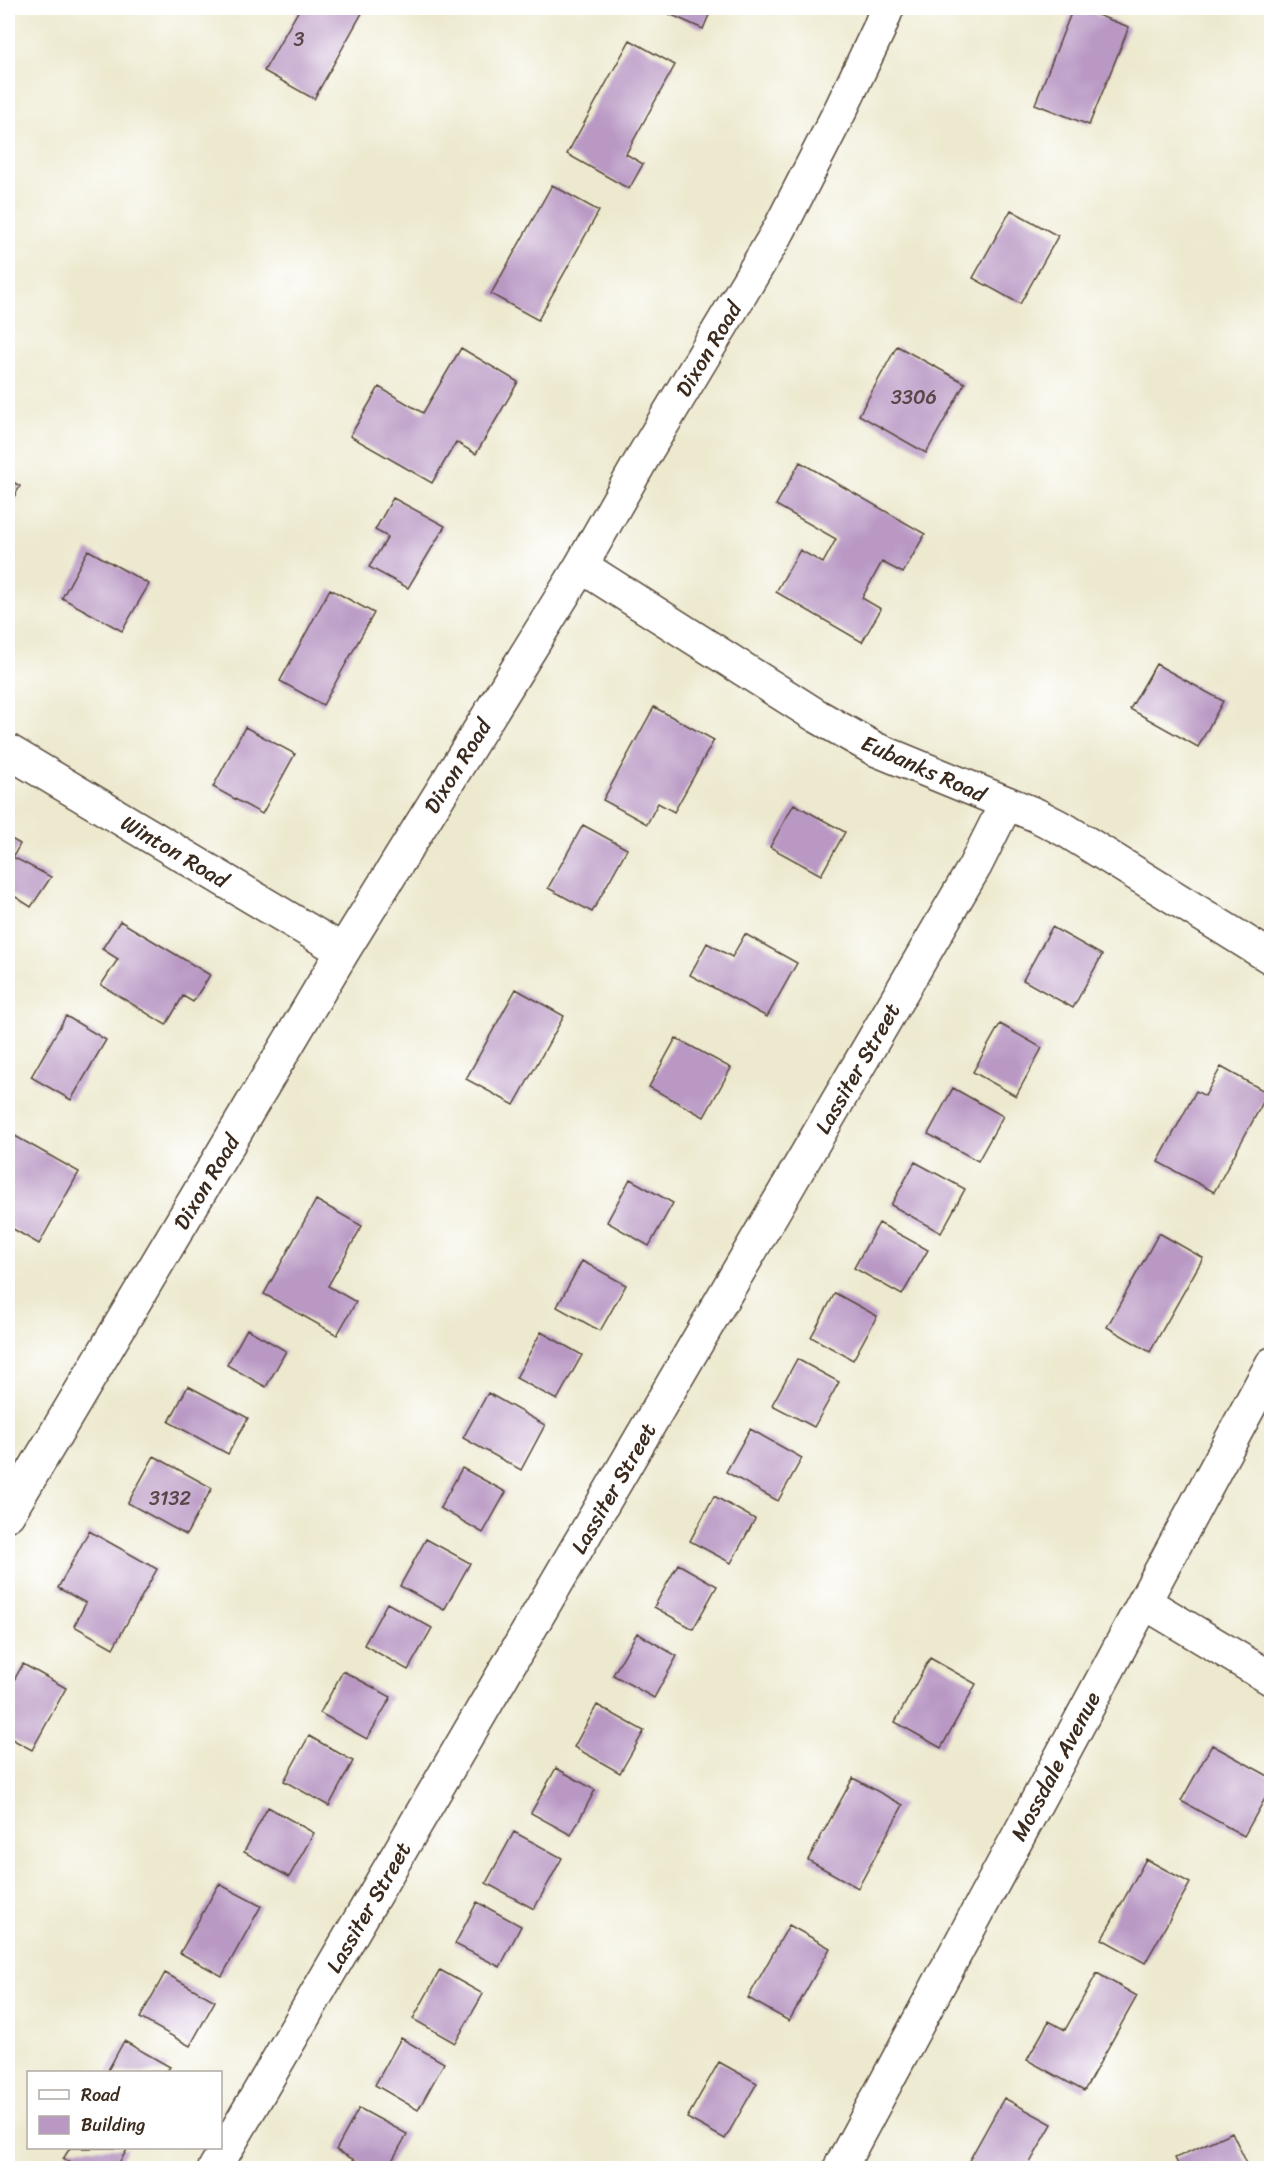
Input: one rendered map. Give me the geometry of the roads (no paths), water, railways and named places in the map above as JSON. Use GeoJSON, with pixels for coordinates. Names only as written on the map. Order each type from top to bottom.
{"type":"FeatureCollection","features":[{"type":"Feature","properties":{"kind":"street","name":"Dixon Road"},"geometry":{"type":"LineString","coordinates":[[8,1514],[343,951],[581,566],[647,450],[779,230],[841,109],[887,8]]}},
{"type":"Feature","properties":{"kind":"street","name":"Eubanks Road"},"geometry":{"type":"LineString","coordinates":[[581,566],[817,716],[875,748],[1036,815],[1067,831],[1272,958]]}},
{"type":"Feature","properties":{"kind":"street","name":"Winton Road"},"geometry":{"type":"LineString","coordinates":[[8,751],[343,951]]}},
{"type":"Feature","properties":{"kind":"street","name":"Lassiter Street"},"geometry":{"type":"LineString","coordinates":[[215,2169],[975,866],[1006,804]]}},
{"type":"Feature","properties":{"kind":"street","name":"Mossdale Avenue"},"geometry":{"type":"LineString","coordinates":[[840,2169],[1272,1364]]}},
{"type":"Feature","properties":{"kind":"street"},"geometry":{"type":"LineString","coordinates":[[1144,1602],[1272,1679]]}}]}
